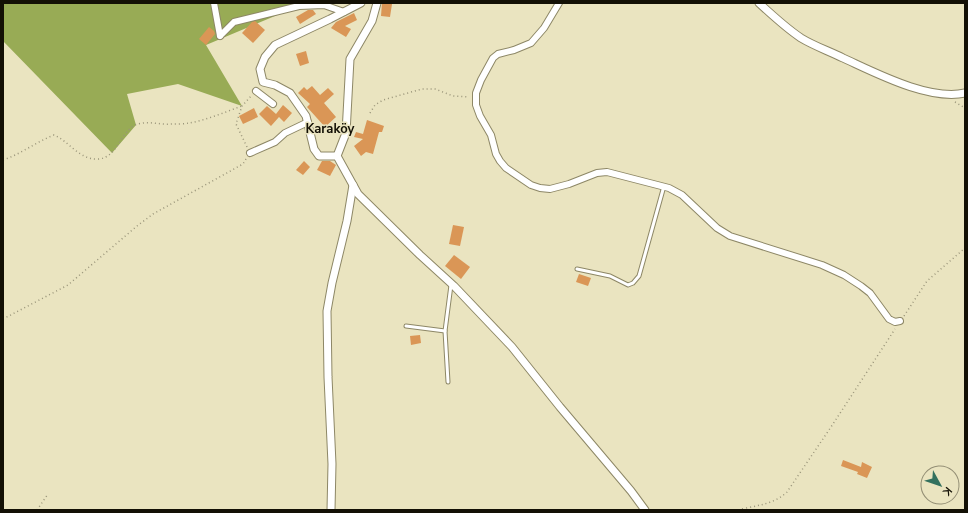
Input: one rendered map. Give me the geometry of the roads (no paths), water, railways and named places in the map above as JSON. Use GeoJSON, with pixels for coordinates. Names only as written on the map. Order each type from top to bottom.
{"type":"FeatureCollection","features":[{"type":"Feature","properties":{"kind":"street"},"geometry":{"type":"LineString","coordinates":[[214,3],[220,36],[234,22],[299,6],[324,5],[344,12]]}},
{"type":"Feature","properties":{"kind":"street"},"geometry":{"type":"LineString","coordinates":[[337,156],[319,156],[314,149],[306,116],[290,93],[275,85],[263,82],[260,69],[265,57],[275,45],[361,3]]}},
{"type":"Feature","properties":{"kind":"street"},"geometry":{"type":"LineString","coordinates":[[337,156],[346,133],[350,59],[372,21],[377,3]]}},
{"type":"Feature","properties":{"kind":"street"},"geometry":{"type":"LineString","coordinates":[[559,3],[544,28],[531,43],[514,50],[498,54],[493,58],[481,80],[476,94],[476,105],[480,116],[491,135],[496,154],[506,168],[531,185],[540,188],[550,189],[608,172],[664,186],[682,194],[717,228],[730,236],[822,265],[844,275],[870,293],[889,319],[895,322],[900,322]]}},
{"type":"Feature","properties":{"kind":"street"},"geometry":{"type":"LineString","coordinates":[[759,3],[802,39],[855,63],[912,87],[926,91],[944,94],[965,93]]}},
{"type":"Feature","properties":{"kind":"street"},"geometry":{"type":"LineString","coordinates":[[256,90],[273,104]]}},
{"type":"Feature","properties":{"kind":"street"},"geometry":{"type":"LineString","coordinates":[[250,153],[276,142],[286,133],[308,122]]}},
{"type":"Feature","properties":{"kind":"street"},"geometry":{"type":"LineString","coordinates":[[337,156],[358,194],[452,284],[512,347],[645,510]]}},
{"type":"Feature","properties":{"kind":"street"},"geometry":{"type":"LineString","coordinates":[[330,510],[332,464],[327,311],[347,221],[353,185]]}},
{"type":"Feature","properties":{"kind":"lane"},"geometry":{"type":"LineString","coordinates":[[577,268],[610,276],[628,285],[633,283],[639,276],[664,186]]}},
{"type":"Feature","properties":{"kind":"lane"},"geometry":{"type":"LineString","coordinates":[[448,382],[445,331],[452,284]]}},
{"type":"Feature","properties":{"kind":"lane"},"geometry":{"type":"LineString","coordinates":[[406,326],[445,331]]}},
{"type":"Feature","properties":{"kind":"district","name":"Karaköy"},"geometry":{"type":"Point","coordinates":[330,129]}}]}
